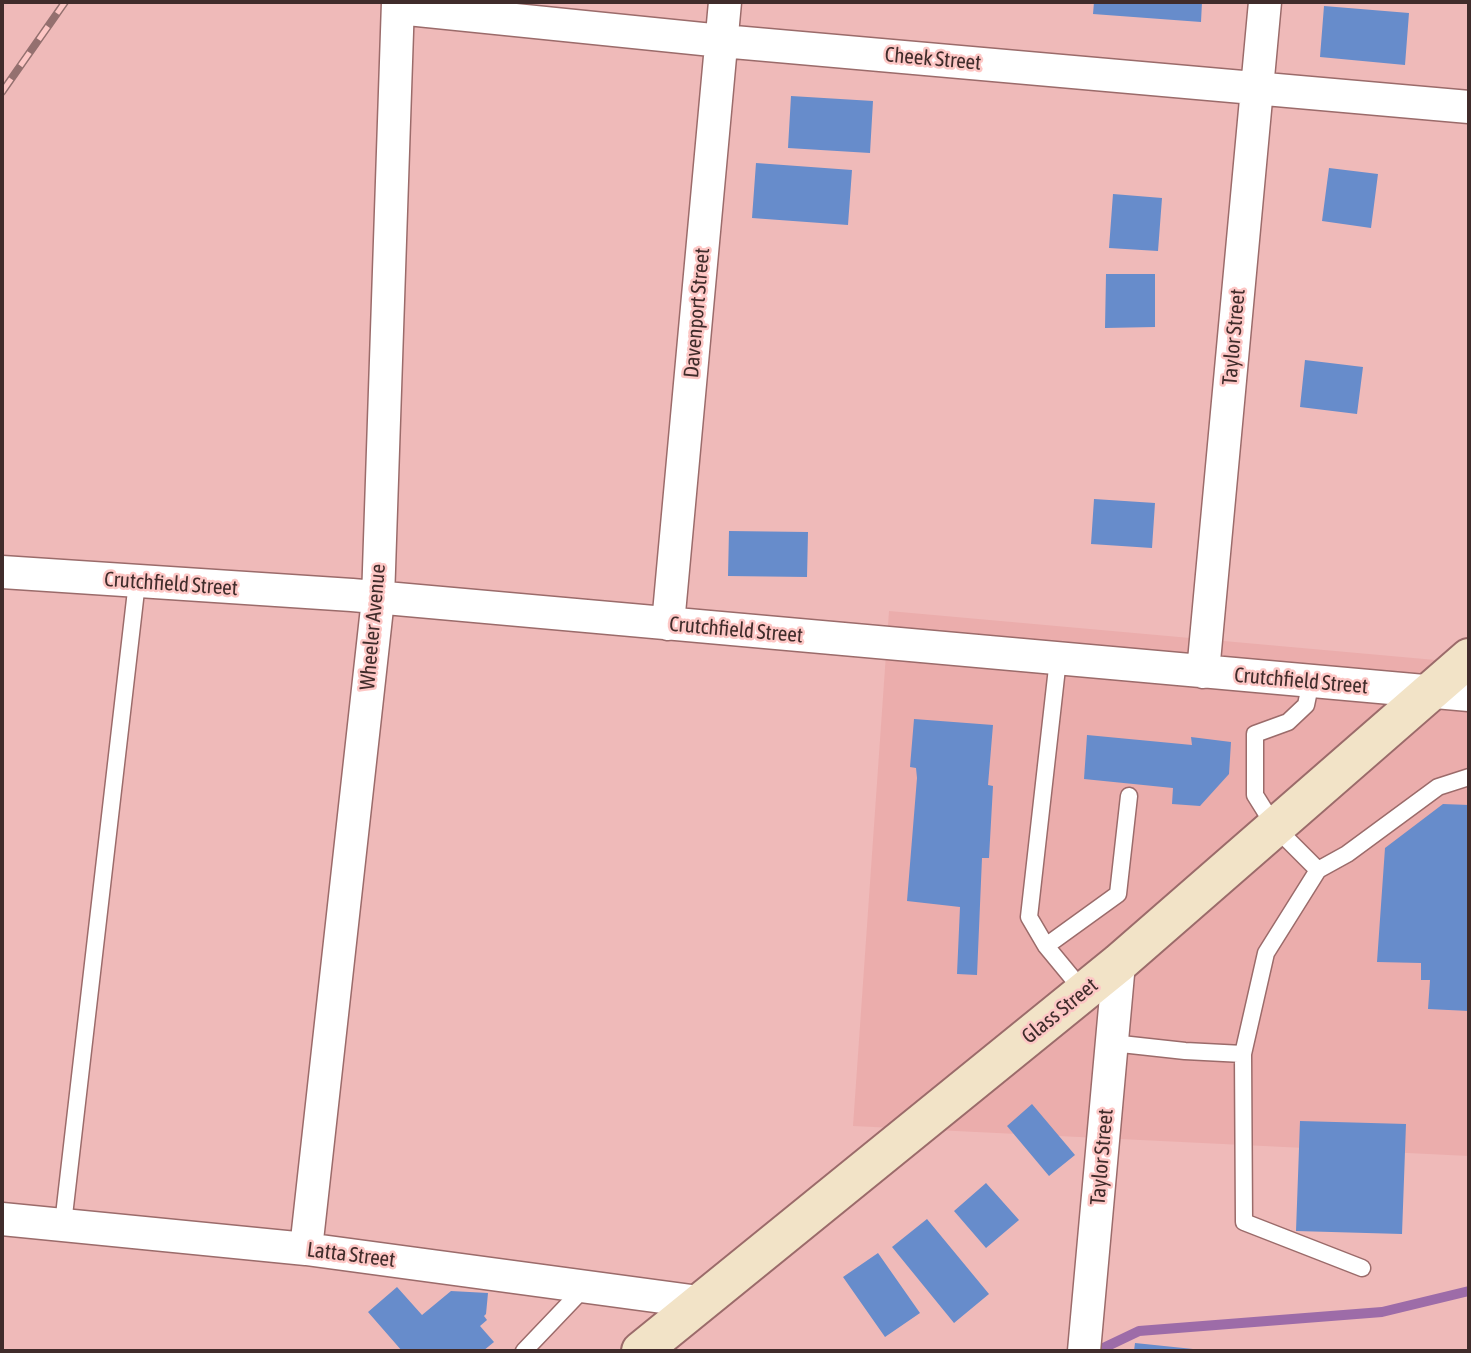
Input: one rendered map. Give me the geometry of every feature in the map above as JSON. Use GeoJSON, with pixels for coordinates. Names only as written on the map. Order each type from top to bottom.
{"type":"FeatureCollection","features":[{"type":"Feature","properties":{"kind":"main road","name":"Glass Street"},"geometry":{"type":"LineString","coordinates":[[640,1351],[1119,963],[1469,658]]}},
{"type":"Feature","properties":{"kind":"street","name":"Davenport Street"},"geometry":{"type":"LineString","coordinates":[[668,624],[725,2]]}},
{"type":"Feature","properties":{"kind":"street","name":"Taylor Street"},"geometry":{"type":"LineString","coordinates":[[1203,672],[1265,2]]}},
{"type":"Feature","properties":{"kind":"street","name":"Cheek Street"},"geometry":{"type":"LineString","coordinates":[[398,5],[722,41],[1469,107]]}},
{"type":"Feature","properties":{"kind":"street","name":"Wheeler Avenue"},"geometry":{"type":"LineString","coordinates":[[306,1249],[378,600],[398,5]]}},
{"type":"Feature","properties":{"kind":"street","name":"Crutchfield Street"},"geometry":{"type":"LineString","coordinates":[[2,572],[352,596],[1469,695]]}},
{"type":"Feature","properties":{"kind":"street","name":"Taylor Street"},"geometry":{"type":"LineString","coordinates":[[1084,1351],[1119,963]]}},
{"type":"Feature","properties":{"kind":"street","name":"Latta Street"},"geometry":{"type":"LineString","coordinates":[[2,1219],[306,1249],[699,1302]]}},
{"type":"Feature","properties":{"kind":"lane"},"geometry":{"type":"LineString","coordinates":[[63,1224],[137,582]]}},
{"type":"Feature","properties":{"kind":"lane"},"geometry":{"type":"LineString","coordinates":[[1058,659],[1029,917],[1046,946],[1084,992]]}},
{"type":"Feature","properties":{"kind":"lane"},"geometry":{"type":"LineString","coordinates":[[1311,681],[1306,705],[1288,722],[1255,734],[1255,795],[1275,827],[1318,870]]}},
{"type":"Feature","properties":{"kind":"lane"},"geometry":{"type":"LineString","coordinates":[[1362,1268],[1244,1222],[1243,1054],[1266,953],[1318,870],[1348,854],[1438,787],[1469,777]]}},
{"type":"Feature","properties":{"kind":"lane"},"geometry":{"type":"LineString","coordinates":[[1046,946],[1118,894],[1129,796]]}},
{"type":"Feature","properties":{"kind":"lane"},"geometry":{"type":"LineString","coordinates":[[1112,1043],[1243,1054]]}},
{"type":"Feature","properties":{"kind":"lane"},"geometry":{"type":"LineString","coordinates":[[524,1351],[587,1285]]}},
{"type":"Feature","properties":{"kind":"shaded area"},"geometry":{"type":"Polygon","coordinates":[[[889,611],[1469,663],[1469,1156],[853,1126],[889,611]]]}},
{"type":"Feature","properties":{"kind":"building"},"geometry":{"type":"Polygon","coordinates":[[[1094,2],[1202,2],[1201,22],[1093,14],[1094,2]]]}},
{"type":"Feature","properties":{"kind":"building"},"geometry":{"type":"Polygon","coordinates":[[[1324,6],[1409,13],[1405,65],[1320,57],[1324,6]]]}},
{"type":"Feature","properties":{"kind":"building"},"geometry":{"type":"Polygon","coordinates":[[[791,96],[873,101],[870,153],[788,148],[791,96]]]}},
{"type":"Feature","properties":{"kind":"building"},"geometry":{"type":"Polygon","coordinates":[[[756,163],[852,170],[848,225],[752,218],[756,163]]]}},
{"type":"Feature","properties":{"kind":"building"},"geometry":{"type":"Polygon","coordinates":[[[1329,168],[1378,174],[1371,228],[1322,221],[1329,168]]]}},
{"type":"Feature","properties":{"kind":"building"},"geometry":{"type":"Polygon","coordinates":[[[1113,194],[1162,198],[1158,251],[1109,248],[1113,194]]]}},
{"type":"Feature","properties":{"kind":"building"},"geometry":{"type":"Polygon","coordinates":[[[1106,274],[1155,274],[1155,327],[1105,328],[1106,274]]]}},
{"type":"Feature","properties":{"kind":"building"},"geometry":{"type":"Polygon","coordinates":[[[1305,360],[1363,367],[1357,414],[1300,407],[1305,360]]]}},
{"type":"Feature","properties":{"kind":"building"},"geometry":{"type":"Polygon","coordinates":[[[1094,499],[1155,503],[1152,548],[1091,544],[1094,499]]]}},
{"type":"Feature","properties":{"kind":"building"},"geometry":{"type":"Polygon","coordinates":[[[729,531],[808,532],[807,577],[728,576],[729,531]]]}},
{"type":"Feature","properties":{"kind":"building"},"geometry":{"type":"Polygon","coordinates":[[[914,719],[993,725],[988,785],[993,786],[989,858],[982,858],[977,975],[957,974],[960,907],[907,901],[917,778],[916,768],[910,767],[914,719]]]}},
{"type":"Feature","properties":{"kind":"building"},"geometry":{"type":"Polygon","coordinates":[[[1087,735],[1192,745],[1191,737],[1231,742],[1229,774],[1200,806],[1172,804],[1173,788],[1084,779],[1087,735]]]}},
{"type":"Feature","properties":{"kind":"building"},"geometry":{"type":"Polygon","coordinates":[[[1443,804],[1469,805],[1469,1011],[1428,1009],[1430,980],[1421,980],[1421,963],[1377,962],[1385,848],[1443,804]]]}},
{"type":"Feature","properties":{"kind":"building"},"geometry":{"type":"Polygon","coordinates":[[[1032,1104],[1075,1155],[1049,1176],[1007,1126],[1032,1104]]]}},
{"type":"Feature","properties":{"kind":"building"},"geometry":{"type":"Polygon","coordinates":[[[1300,1121],[1406,1124],[1402,1234],[1296,1231],[1300,1121]]]}},
{"type":"Feature","properties":{"kind":"building"},"geometry":{"type":"Polygon","coordinates":[[[986,1183],[1019,1220],[986,1248],[954,1211],[986,1183]]]}},
{"type":"Feature","properties":{"kind":"building"},"geometry":{"type":"Polygon","coordinates":[[[927,1219],[989,1294],[954,1323],[892,1247],[927,1219]]]}},
{"type":"Feature","properties":{"kind":"building"},"geometry":{"type":"Polygon","coordinates":[[[878,1253],[920,1313],[885,1337],[843,1277],[878,1253]]]}},
{"type":"Feature","properties":{"kind":"building"},"geometry":{"type":"Polygon","coordinates":[[[397,1287],[422,1315],[451,1291],[488,1293],[484,1316],[487,1320],[480,1326],[494,1342],[483,1351],[402,1351],[368,1312],[397,1287]]]}},
{"type":"Feature","properties":{"kind":"building"},"geometry":{"type":"Polygon","coordinates":[[[1135,1343],[1193,1349],[1134,1351],[1135,1343]]]}},
{"type":"Feature","properties":{"kind":"waterway"},"geometry":{"type":"LineString","coordinates":[[1097,1351],[1139,1331],[1382,1312],[1469,1291]]}},
{"type":"Feature","properties":{"kind":"railway"},"geometry":{"type":"LineString","coordinates":[[2,92],[65,2]]}}]}
